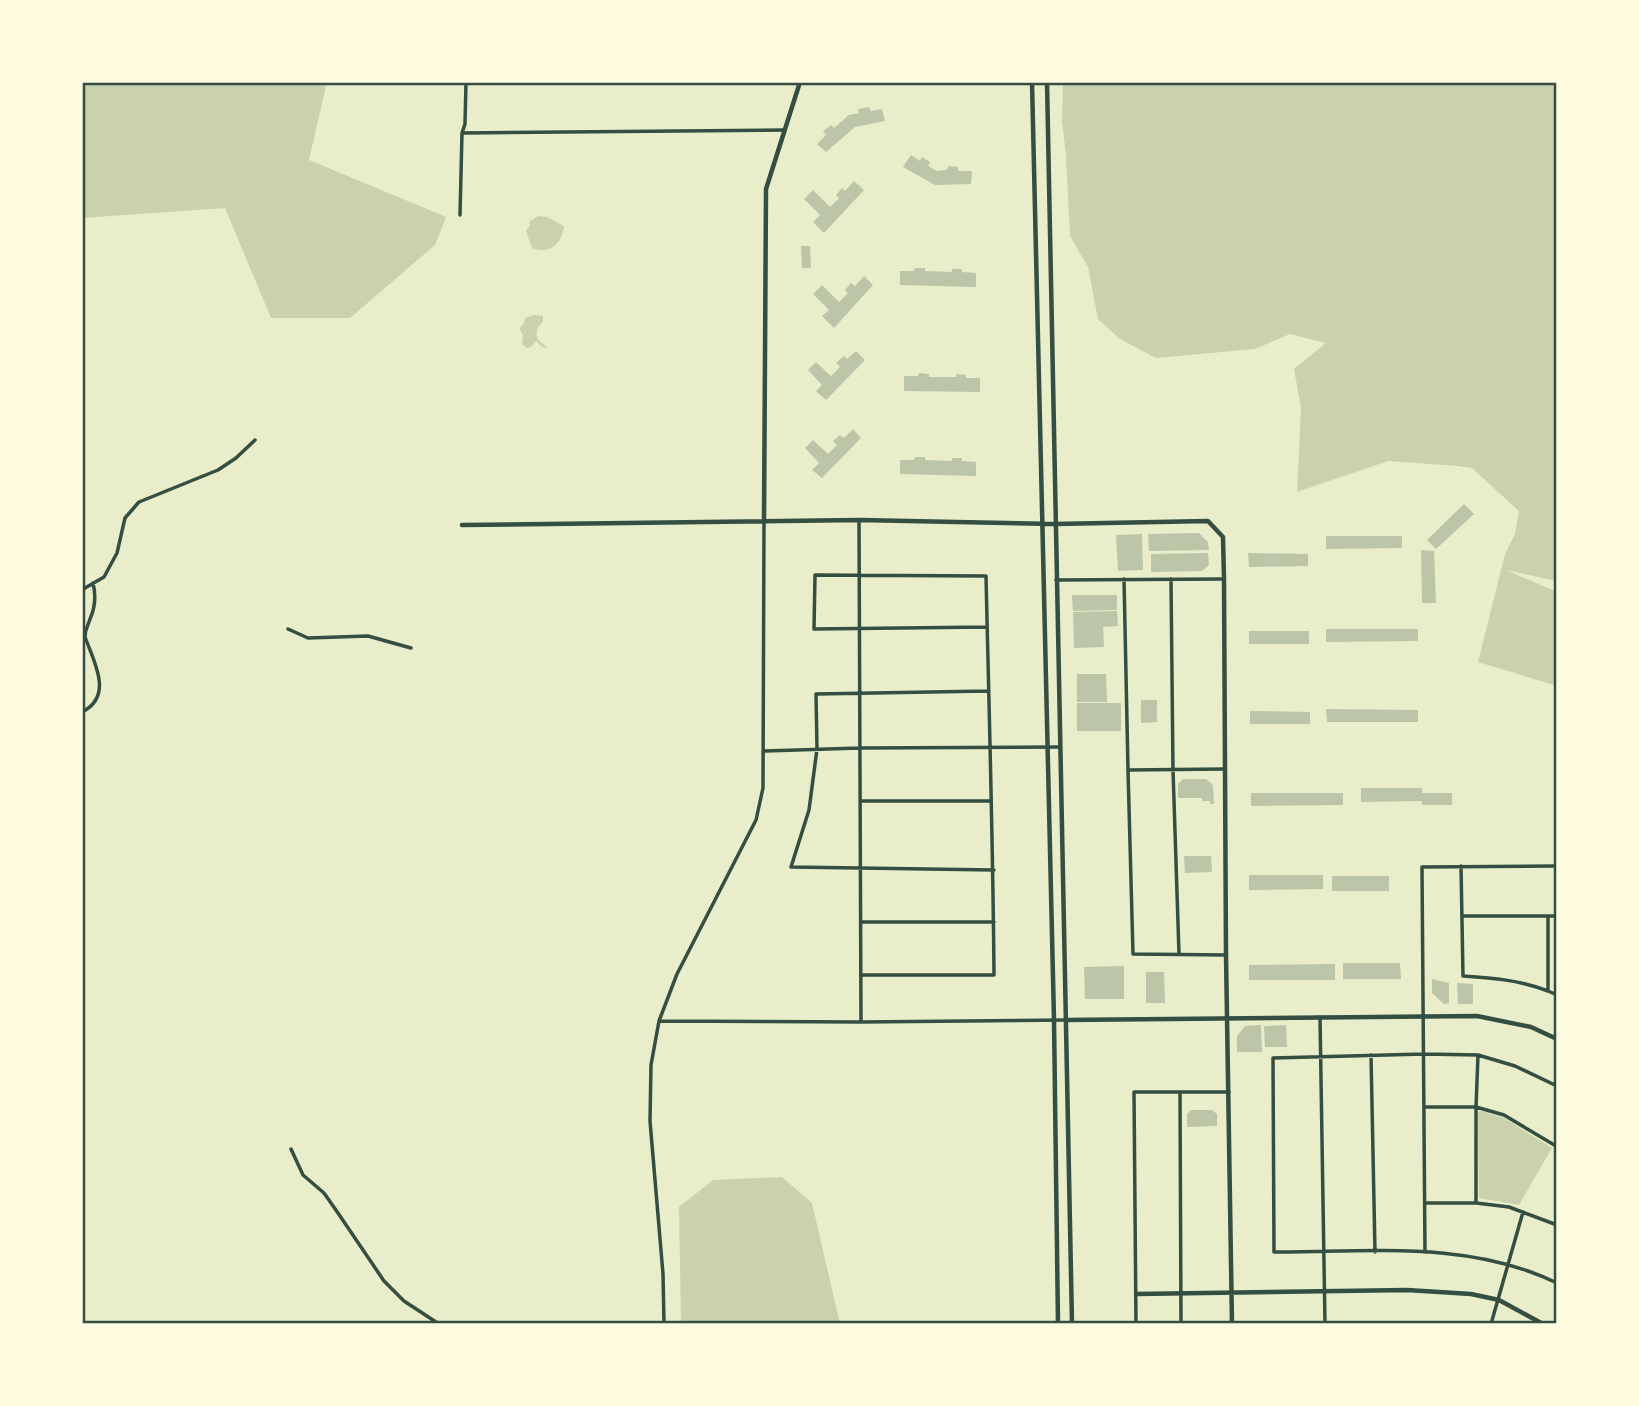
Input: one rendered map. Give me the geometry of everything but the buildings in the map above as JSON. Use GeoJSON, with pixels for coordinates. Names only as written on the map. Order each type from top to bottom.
{"type":"FeatureCollection","features":[{"type":"Feature","properties":{"kind":"street"},"geometry":{"type":"LineString","coordinates":[[460,215],[466,82]]}},
{"type":"Feature","properties":{"kind":"street"},"geometry":{"type":"LineString","coordinates":[[664,1324],[663,1273],[650,1121],[651,1065],[659,1021],[677,974],[756,820],[763,788],[766,189],[800,82]]}},
{"type":"Feature","properties":{"kind":"street"},"geometry":{"type":"LineString","coordinates":[[1032,82],[1054,1020],[1058,1324]]}},
{"type":"Feature","properties":{"kind":"street"},"geometry":{"type":"LineString","coordinates":[[1047,82],[1072,1324]]}},
{"type":"Feature","properties":{"kind":"street"},"geometry":{"type":"LineString","coordinates":[[462,133],[784,130]]}},
{"type":"Feature","properties":{"kind":"street"},"geometry":{"type":"LineString","coordinates":[[82,592],[104,577],[117,552],[125,519],[139,502],[218,470],[255,440]]}},
{"type":"Feature","properties":{"kind":"street"},"geometry":{"type":"LineString","coordinates":[[859,520],[861,1022]]}},
{"type":"Feature","properties":{"kind":"street"},"geometry":{"type":"LineString","coordinates":[[462,525],[859,520],[1041,524],[1208,521],[1223,537],[1232,1324]]}},
{"type":"Feature","properties":{"kind":"street"},"geometry":{"type":"LineString","coordinates":[[861,975],[994,975],[994,870],[990,801],[990,746],[986,576],[815,575],[814,629],[987,627]]}},
{"type":"Feature","properties":{"kind":"street"},"geometry":{"type":"LineString","coordinates":[[1124,579],[1133,954],[1226,956]]}},
{"type":"Feature","properties":{"kind":"street"},"geometry":{"type":"LineString","coordinates":[[1171,579],[1179,954]]}},
{"type":"Feature","properties":{"kind":"street"},"geometry":{"type":"LineString","coordinates":[[1056,580],[1224,579]]}},
{"type":"Feature","properties":{"kind":"street"},"geometry":{"type":"LineString","coordinates":[[82,712],[91,708],[99,698],[101,684],[85,637],[94,605],[93,583]]}},
{"type":"Feature","properties":{"kind":"street"},"geometry":{"type":"LineString","coordinates":[[288,629],[307,638],[368,636],[411,648]]}},
{"type":"Feature","properties":{"kind":"street"},"geometry":{"type":"LineString","coordinates":[[989,691],[816,694],[817,749],[809,810],[791,867],[994,870]]}},
{"type":"Feature","properties":{"kind":"street"},"geometry":{"type":"LineString","coordinates":[[765,751],[1060,747]]}},
{"type":"Feature","properties":{"kind":"street"},"geometry":{"type":"LineString","coordinates":[[1128,770],[1225,769]]}},
{"type":"Feature","properties":{"kind":"street"},"geometry":{"type":"LineString","coordinates":[[860,801],[990,801]]}},
{"type":"Feature","properties":{"kind":"street"},"geometry":{"type":"LineString","coordinates":[[1461,866],[1463,976],[1530,984],[1557,995]]}},
{"type":"Feature","properties":{"kind":"street"},"geometry":{"type":"LineString","coordinates":[[1425,1252],[1422,867],[1557,866]]}},
{"type":"Feature","properties":{"kind":"street"},"geometry":{"type":"LineString","coordinates":[[1462,916],[1557,916]]}},
{"type":"Feature","properties":{"kind":"street"},"geometry":{"type":"LineString","coordinates":[[1548,916],[1548,990]]}},
{"type":"Feature","properties":{"kind":"street"},"geometry":{"type":"LineString","coordinates":[[861,922],[994,922]]}},
{"type":"Feature","properties":{"kind":"street"},"geometry":{"type":"LineString","coordinates":[[659,1021],[861,1022],[1477,1016],[1531,1027],[1557,1039]]}},
{"type":"Feature","properties":{"kind":"street"},"geometry":{"type":"LineString","coordinates":[[1320,1017],[1325,1324]]}},
{"type":"Feature","properties":{"kind":"street"},"geometry":{"type":"LineString","coordinates":[[1371,1055],[1375,1252]]}},
{"type":"Feature","properties":{"kind":"street"},"geometry":{"type":"LineString","coordinates":[[1476,1203],[1478,1055]]}},
{"type":"Feature","properties":{"kind":"street"},"geometry":{"type":"LineString","coordinates":[[1557,1086],[1515,1066],[1478,1055],[1273,1058],[1274,1252],[1460,1253],[1508,1263],[1557,1283]]}},
{"type":"Feature","properties":{"kind":"street"},"geometry":{"type":"LineString","coordinates":[[1136,1324],[1134,1092],[1229,1092]]}},
{"type":"Feature","properties":{"kind":"street"},"geometry":{"type":"LineString","coordinates":[[1180,1092],[1181,1324]]}},
{"type":"Feature","properties":{"kind":"street"},"geometry":{"type":"LineString","coordinates":[[1425,1107],[1476,1107],[1504,1115],[1556,1146],[1557,1144]]}},
{"type":"Feature","properties":{"kind":"street"},"geometry":{"type":"LineString","coordinates":[[291,1149],[303,1175],[331,1203],[384,1281],[404,1301],[439,1324]]}},
{"type":"Feature","properties":{"kind":"street"},"geometry":{"type":"LineString","coordinates":[[1425,1203],[1476,1203],[1509,1207],[1557,1225]]}},
{"type":"Feature","properties":{"kind":"street"},"geometry":{"type":"LineString","coordinates":[[1491,1324],[1523,1212]]}},
{"type":"Feature","properties":{"kind":"street"},"geometry":{"type":"LineString","coordinates":[[1136,1294],[1407,1290],[1471,1294],[1499,1300],[1543,1324]]}},
{"type":"Feature","properties":{"kind":"green space"},"geometry":{"type":"Polygon","coordinates":[[[82,82],[327,82],[309,160],[446,217],[435,245],[350,318],[271,318],[225,208],[82,218],[82,82]]]}},
{"type":"Feature","properties":{"kind":"green space"},"geometry":{"type":"Polygon","coordinates":[[[1063,82],[1557,82],[1557,581],[1506,570],[1557,592],[1557,686],[1478,662],[1505,554],[1515,534],[1519,511],[1472,468],[1388,461],[1297,492],[1301,408],[1294,369],[1326,343],[1290,334],[1255,349],[1156,358],[1120,339],[1098,319],[1088,267],[1070,236],[1062,120],[1063,82]]]}},
{"type":"Feature","properties":{"kind":"green space"},"geometry":{"type":"Polygon","coordinates":[[[538,216],[547,217],[564,226],[561,238],[550,249],[532,248],[526,231],[529,222],[538,216]]]}},
{"type":"Feature","properties":{"kind":"green space"},"geometry":{"type":"Polygon","coordinates":[[[543,316],[537,335],[548,348],[542,347],[536,341],[527,348],[522,344],[523,335],[519,328],[525,318],[543,316]]]}},
{"type":"Feature","properties":{"kind":"green space"},"geometry":{"type":"Polygon","coordinates":[[[1478,1112],[1504,1118],[1552,1148],[1519,1205],[1479,1198],[1478,1112]]]}},
{"type":"Feature","properties":{"kind":"green space"},"geometry":{"type":"Polygon","coordinates":[[[782,1177],[812,1203],[840,1324],[681,1324],[679,1207],[713,1180],[782,1177]]]}}]}
